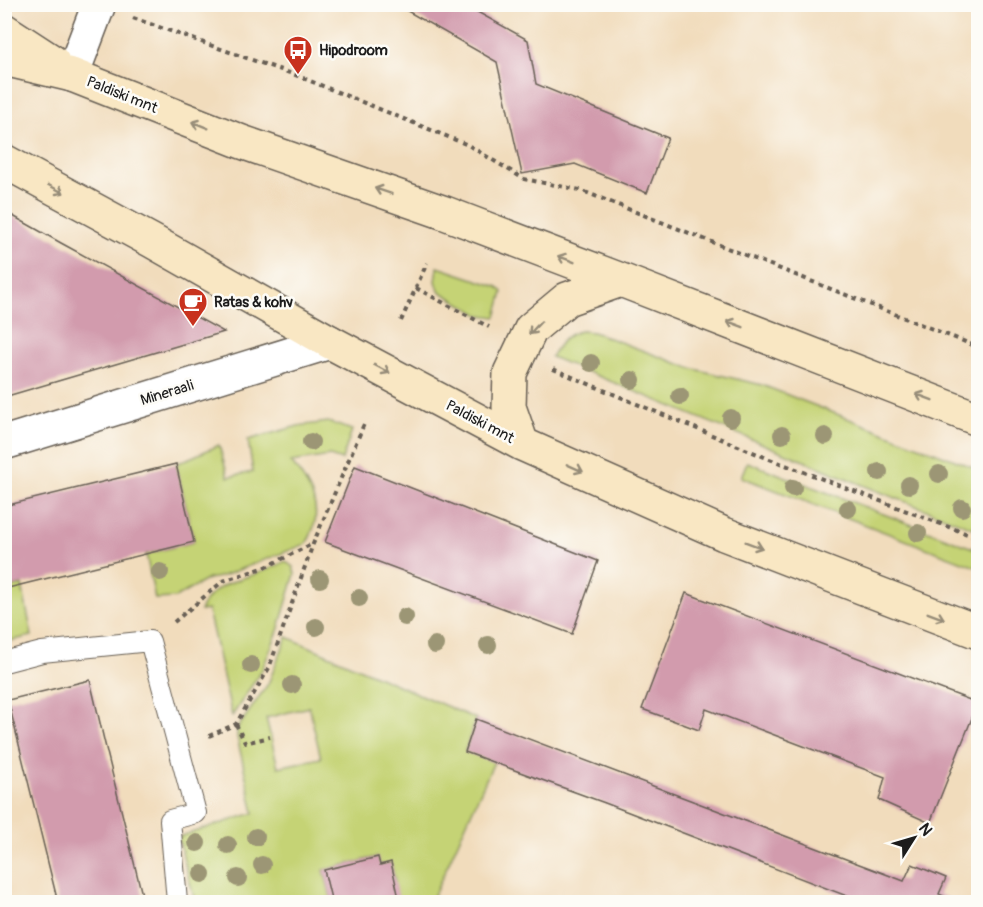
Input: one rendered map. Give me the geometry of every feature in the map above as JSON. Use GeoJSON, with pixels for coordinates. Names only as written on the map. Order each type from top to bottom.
{"type":"FeatureCollection","features":[{"type":"Feature","properties":{"kind":"main road"},"geometry":{"type":"LineString","coordinates":[[4,30],[72,75]]}},
{"type":"Feature","properties":{"kind":"main road","name":"Paldiski mnt"},"geometry":{"type":"LineString","coordinates":[[4,58],[72,75],[242,142],[445,213],[978,419]]}},
{"type":"Feature","properties":{"kind":"main road","name":"Paldiski mnt"},"geometry":{"type":"LineString","coordinates":[[4,161],[152,241],[330,342],[522,444],[724,534],[978,632]]}},
{"type":"Feature","properties":{"kind":"main road"},"geometry":{"type":"LineString","coordinates":[[522,444],[509,407],[510,373],[531,329],[567,299],[621,280]]}},
{"type":"Feature","properties":{"kind":"street"},"geometry":{"type":"LineString","coordinates":[[72,75],[99,5]]}},
{"type":"Feature","properties":{"kind":"street","name":"Mineraali"},"geometry":{"type":"LineString","coordinates":[[4,443],[330,342]]}},
{"type":"Feature","properties":{"kind":"lane"},"geometry":{"type":"LineString","coordinates":[[4,662],[42,652],[150,641],[196,813],[170,820],[177,903]]}},
{"type":"Feature","properties":{"kind":"path"},"geometry":{"type":"LineString","coordinates":[[99,5],[298,76],[468,145],[524,179],[580,190],[978,347]]}},
{"type":"Feature","properties":{"kind":"path"},"geometry":{"type":"LineString","coordinates":[[401,321],[428,263]]}},
{"type":"Feature","properties":{"kind":"path"},"geometry":{"type":"LineString","coordinates":[[416,288],[523,345],[547,367],[767,459],[978,538]]}},
{"type":"Feature","properties":{"kind":"path"},"geometry":{"type":"LineString","coordinates":[[184,766],[206,738],[236,724],[269,668],[313,544],[364,424]]}},
{"type":"Feature","properties":{"kind":"path"},"geometry":{"type":"LineString","coordinates":[[150,641],[223,581],[266,567],[313,544]]}},
{"type":"Feature","properties":{"kind":"path"},"geometry":{"type":"LineString","coordinates":[[236,724],[245,743],[270,737]]}},
{"type":"Feature","properties":{"kind":"green space"},"geometry":{"type":"Polygon","coordinates":[[[438,267],[498,287],[503,292],[496,317],[480,315],[439,291],[436,281],[438,267]]]}},
{"type":"Feature","properties":{"kind":"green space"},"geometry":{"type":"Polygon","coordinates":[[[581,331],[593,332],[690,368],[762,385],[978,469],[978,530],[551,357],[567,337],[581,331]]]}},
{"type":"Feature","properties":{"kind":"green space"},"geometry":{"type":"Polygon","coordinates":[[[328,422],[352,430],[342,460],[330,456],[291,462],[305,481],[316,511],[312,532],[306,544],[220,577],[208,579],[175,598],[155,599],[146,554],[194,542],[176,464],[219,445],[228,477],[253,472],[248,440],[298,426],[328,422]]]}},
{"type":"Feature","properties":{"kind":"green space"},"geometry":{"type":"Polygon","coordinates":[[[747,462],[978,550],[978,568],[741,477],[747,462]]]}},
{"type":"Feature","properties":{"kind":"green space"},"geometry":{"type":"Polygon","coordinates":[[[285,561],[293,567],[295,574],[278,631],[262,670],[232,716],[208,610],[200,611],[207,599],[226,584],[262,572],[285,561]]]}},
{"type":"Feature","properties":{"kind":"green space"},"geometry":{"type":"Polygon","coordinates":[[[22,585],[32,636],[5,642],[5,589],[22,585]]]}},
{"type":"Feature","properties":{"kind":"green space"},"geometry":{"type":"Polygon","coordinates":[[[287,637],[476,719],[465,751],[494,762],[431,902],[390,902],[385,884],[395,881],[391,863],[380,865],[377,857],[324,870],[332,902],[195,902],[178,837],[254,813],[237,729],[268,684],[287,637]],[[309,707],[266,718],[278,767],[321,758],[309,707]]]}},
{"type":"Feature","properties":{"kind":"building"},"geometry":{"type":"Polygon","coordinates":[[[395,4],[463,4],[528,40],[536,84],[668,138],[647,193],[575,164],[522,174],[497,62],[395,4]]]}},
{"type":"Feature","properties":{"kind":"building"},"geometry":{"type":"Polygon","coordinates":[[[4,211],[61,243],[224,332],[4,397],[4,211]]]}},
{"type":"Feature","properties":{"kind":"building"},"geometry":{"type":"Polygon","coordinates":[[[176,464],[194,542],[4,589],[4,506],[176,464]]]}},
{"type":"Feature","properties":{"kind":"building"},"geometry":{"type":"Polygon","coordinates":[[[355,466],[598,561],[572,634],[325,542],[355,466]]]}},
{"type":"Feature","properties":{"kind":"building"},"geometry":{"type":"Polygon","coordinates":[[[686,593],[978,703],[930,823],[879,800],[885,777],[706,709],[699,730],[642,709],[686,593]]]}},
{"type":"Feature","properties":{"kind":"building"},"geometry":{"type":"Polygon","coordinates":[[[90,680],[144,903],[58,903],[8,700],[90,680]]]}},
{"type":"Feature","properties":{"kind":"building"},"geometry":{"type":"Polygon","coordinates":[[[476,719],[904,881],[912,864],[946,878],[939,894],[952,900],[952,903],[865,903],[465,752],[476,719]]]}},
{"type":"Feature","properties":{"kind":"building"},"geometry":{"type":"Polygon","coordinates":[[[378,857],[380,865],[391,862],[400,903],[332,903],[324,870],[378,857]]]}},
{"type":"Feature","properties":{"kind":"place","name":"Hipodroom"},"geometry":{"type":"Point","coordinates":[298,76]}},
{"type":"Feature","properties":{"kind":"place","name":"Ratas & kohv"},"geometry":{"type":"Point","coordinates":[193,328]}}]}
